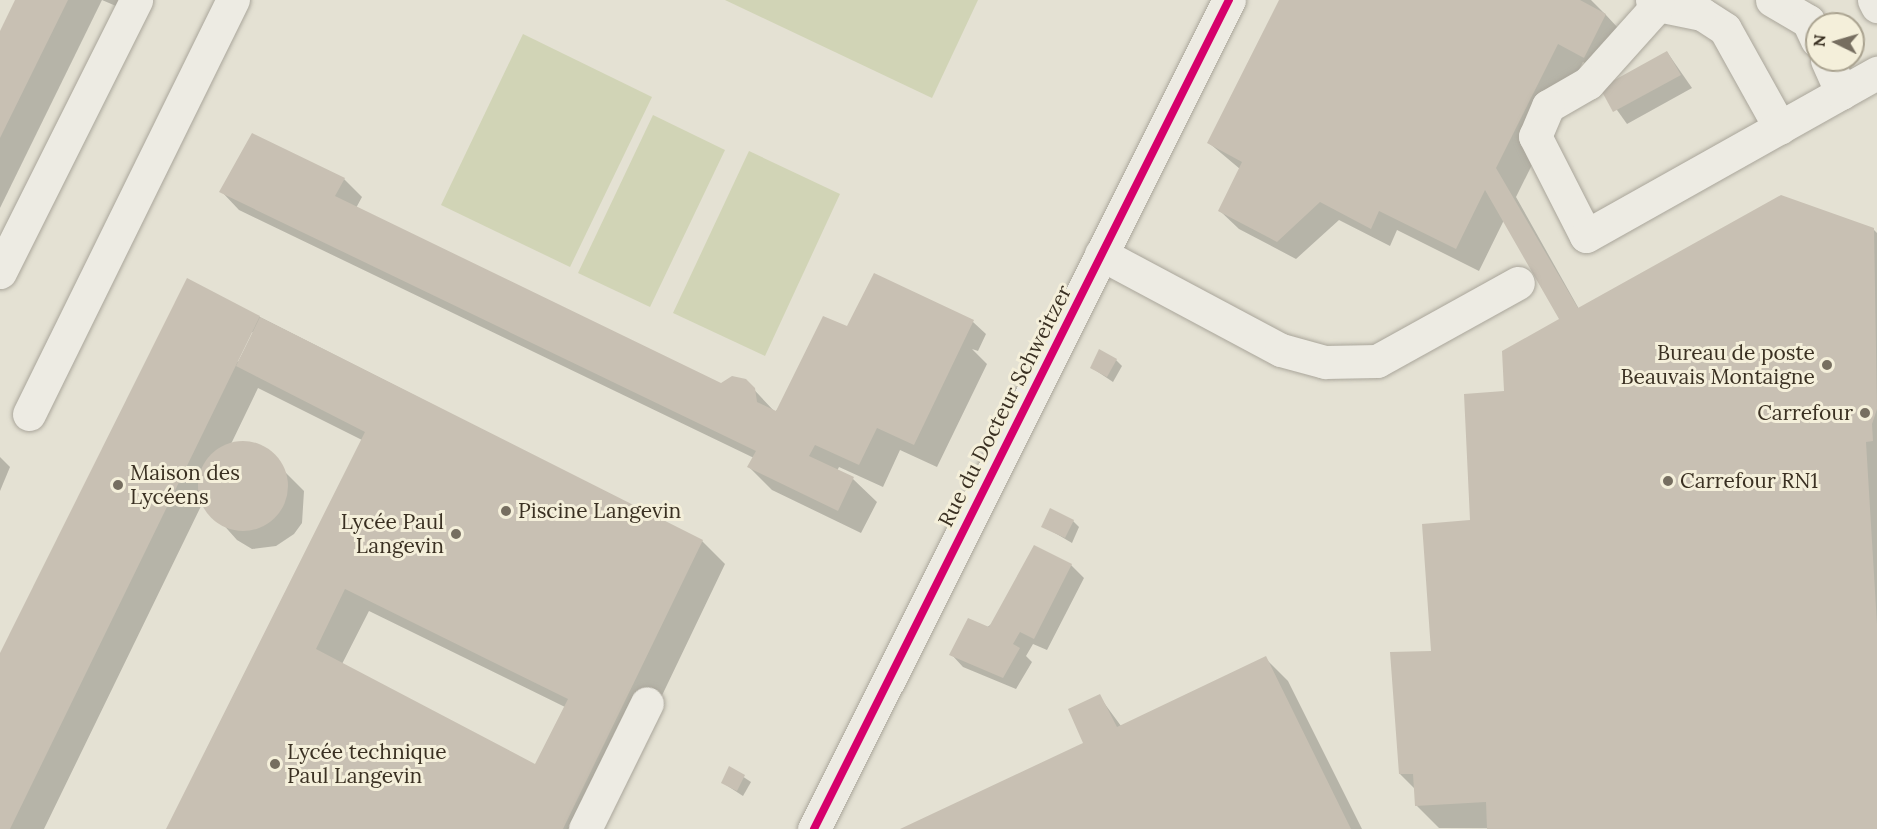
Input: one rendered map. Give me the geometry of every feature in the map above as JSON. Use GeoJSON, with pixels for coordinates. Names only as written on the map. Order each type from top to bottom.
{"type":"FeatureCollection","features":[{"type":"Feature","properties":{"kind":"street"},"geometry":{"type":"LineString","coordinates":[[0,272],[136,0]]}},
{"type":"Feature","properties":{"kind":"street"},"geometry":{"type":"LineString","coordinates":[[29,414],[233,0]]}},
{"type":"Feature","properties":{"kind":"street","name":"Rue du Docteur Schweitzer"},"geometry":{"type":"LineString","coordinates":[[814,829],[1228,0]]}},
{"type":"Feature","properties":{"kind":"street"},"geometry":{"type":"LineString","coordinates":[[1772,0],[1805,19]]}},
{"type":"Feature","properties":{"kind":"street"},"geometry":{"type":"LineString","coordinates":[[1874,0],[1877,6]]}},
{"type":"Feature","properties":{"kind":"street"},"geometry":{"type":"LineString","coordinates":[[1779,128],[1725,29],[1702,14],[1655,3],[1588,83],[1548,106],[1535,136],[1586,236],[1842,93],[1877,73]]}},
{"type":"Feature","properties":{"kind":"street"},"geometry":{"type":"LineString","coordinates":[[1832,72],[1842,93]]}},
{"type":"Feature","properties":{"kind":"street"},"geometry":{"type":"LineString","coordinates":[[1101,254],[1281,350],[1325,362],[1377,361],[1518,283]]}},
{"type":"Feature","properties":{"kind":"street"},"geometry":{"type":"LineString","coordinates":[[585,829],[647,703]]}},
{"type":"Feature","properties":{"kind":"green space"},"geometry":{"type":"Polygon","coordinates":[[[725,0],[978,0],[932,98],[725,0]]]}},
{"type":"Feature","properties":{"kind":"green space"},"geometry":{"type":"Polygon","coordinates":[[[523,34],[652,97],[570,267],[441,205],[523,34]]]}},
{"type":"Feature","properties":{"kind":"green space"},"geometry":{"type":"Polygon","coordinates":[[[653,115],[725,150],[650,307],[578,273],[653,115]]]}},
{"type":"Feature","properties":{"kind":"green space"},"geometry":{"type":"Polygon","coordinates":[[[749,151],[840,194],[765,356],[673,313],[749,151]]]}},
{"type":"Feature","properties":{"kind":"building"},"geometry":{"type":"Polygon","coordinates":[[[15,0],[68,0],[0,138],[0,31],[15,0]]]}},
{"type":"Feature","properties":{"kind":"building","name":"Carrefour RN1"},"geometry":{"type":"Polygon","coordinates":[[[1279,0],[1580,0],[1606,14],[1584,58],[1558,44],[1496,168],[1578,308],[1781,195],[1874,228],[1877,409],[1872,424],[1873,441],[1866,442],[1877,624],[1877,829],[1487,829],[1486,802],[1415,806],[1413,774],[1399,774],[1390,652],[1431,651],[1422,524],[1470,520],[1464,394],[1504,391],[1502,351],[1559,319],[1485,190],[1456,249],[1379,211],[1371,229],[1320,202],[1277,242],[1218,211],[1242,162],[1207,143],[1279,0]]]}},
{"type":"Feature","properties":{"kind":"building"},"geometry":{"type":"Polygon","coordinates":[[[1667,51],[1681,75],[1613,112],[1600,88],[1667,51]]]}},
{"type":"Feature","properties":{"kind":"building"},"geometry":{"type":"Polygon","coordinates":[[[252,133],[345,178],[335,196],[721,383],[732,376],[746,379],[755,388],[757,402],[776,411],[823,316],[847,326],[874,273],[974,320],[914,445],[877,428],[859,465],[815,445],[809,456],[854,477],[838,511],[747,467],[756,451],[219,192],[252,133]]]}},
{"type":"Feature","properties":{"kind":"building"},"geometry":{"type":"Polygon","coordinates":[[[187,278],[260,316],[10,829],[0,829],[0,653],[187,278]]]}},
{"type":"Feature","properties":{"kind":"building"},"geometry":{"type":"Polygon","coordinates":[[[260,317],[703,540],[563,829],[166,829],[365,432],[236,366],[260,317]],[[345,589],[316,649],[535,764],[568,699],[345,589]]]}},
{"type":"Feature","properties":{"kind":"building"},"geometry":{"type":"Polygon","coordinates":[[[1099,349],[1117,359],[1107,377],[1090,368],[1099,349]]]}},
{"type":"Feature","properties":{"kind":"building"},"geometry":{"type":"Polygon","coordinates":[[[243,441],[260,445],[275,454],[284,469],[288,486],[284,503],[275,518],[260,527],[243,531],[226,527],[211,518],[202,503],[198,486],[202,469],[211,454],[226,445],[243,441]]]}},
{"type":"Feature","properties":{"kind":"building"},"geometry":{"type":"Polygon","coordinates":[[[1050,508],[1074,520],[1065,538],[1041,527],[1050,508]]]}},
{"type":"Feature","properties":{"kind":"building"},"geometry":{"type":"Polygon","coordinates":[[[1034,545],[1072,564],[1034,639],[1020,632],[1013,644],[1020,648],[1003,678],[949,655],[968,618],[989,627],[1034,545]]]}},
{"type":"Feature","properties":{"kind":"building"},"geometry":{"type":"Polygon","coordinates":[[[1266,656],[1351,829],[900,829],[1083,743],[1068,709],[1100,694],[1117,727],[1266,656]]]}},
{"type":"Feature","properties":{"kind":"building"},"geometry":{"type":"Polygon","coordinates":[[[729,766],[745,775],[737,791],[721,783],[729,766]]]}},
{"type":"Feature","properties":{"kind":"cycle path"},"geometry":{"type":"LineString","coordinates":[[814,829],[1229,0]]}},
{"type":"Feature","properties":{"kind":"place","name":"Bureau de poste Beauvais Montaigne"},"geometry":{"type":"Point","coordinates":[1827,365]}},
{"type":"Feature","properties":{"kind":"place","name":"Carrefour"},"geometry":{"type":"Point","coordinates":[1865,413]}},
{"type":"Feature","properties":{"kind":"place","name":"Carrefour RN1"},"geometry":{"type":"Point","coordinates":[1668,481]}},
{"type":"Feature","properties":{"kind":"place","name":"Maison des Lycéens"},"geometry":{"type":"Point","coordinates":[118,485]}},
{"type":"Feature","properties":{"kind":"place","name":"Piscine Langevin"},"geometry":{"type":"Point","coordinates":[506,511]}},
{"type":"Feature","properties":{"kind":"place","name":"Lycée Paul Langevin"},"geometry":{"type":"Point","coordinates":[456,534]}},
{"type":"Feature","properties":{"kind":"place","name":"Lycée technique Paul Langevin"},"geometry":{"type":"Point","coordinates":[275,764]}}]}
